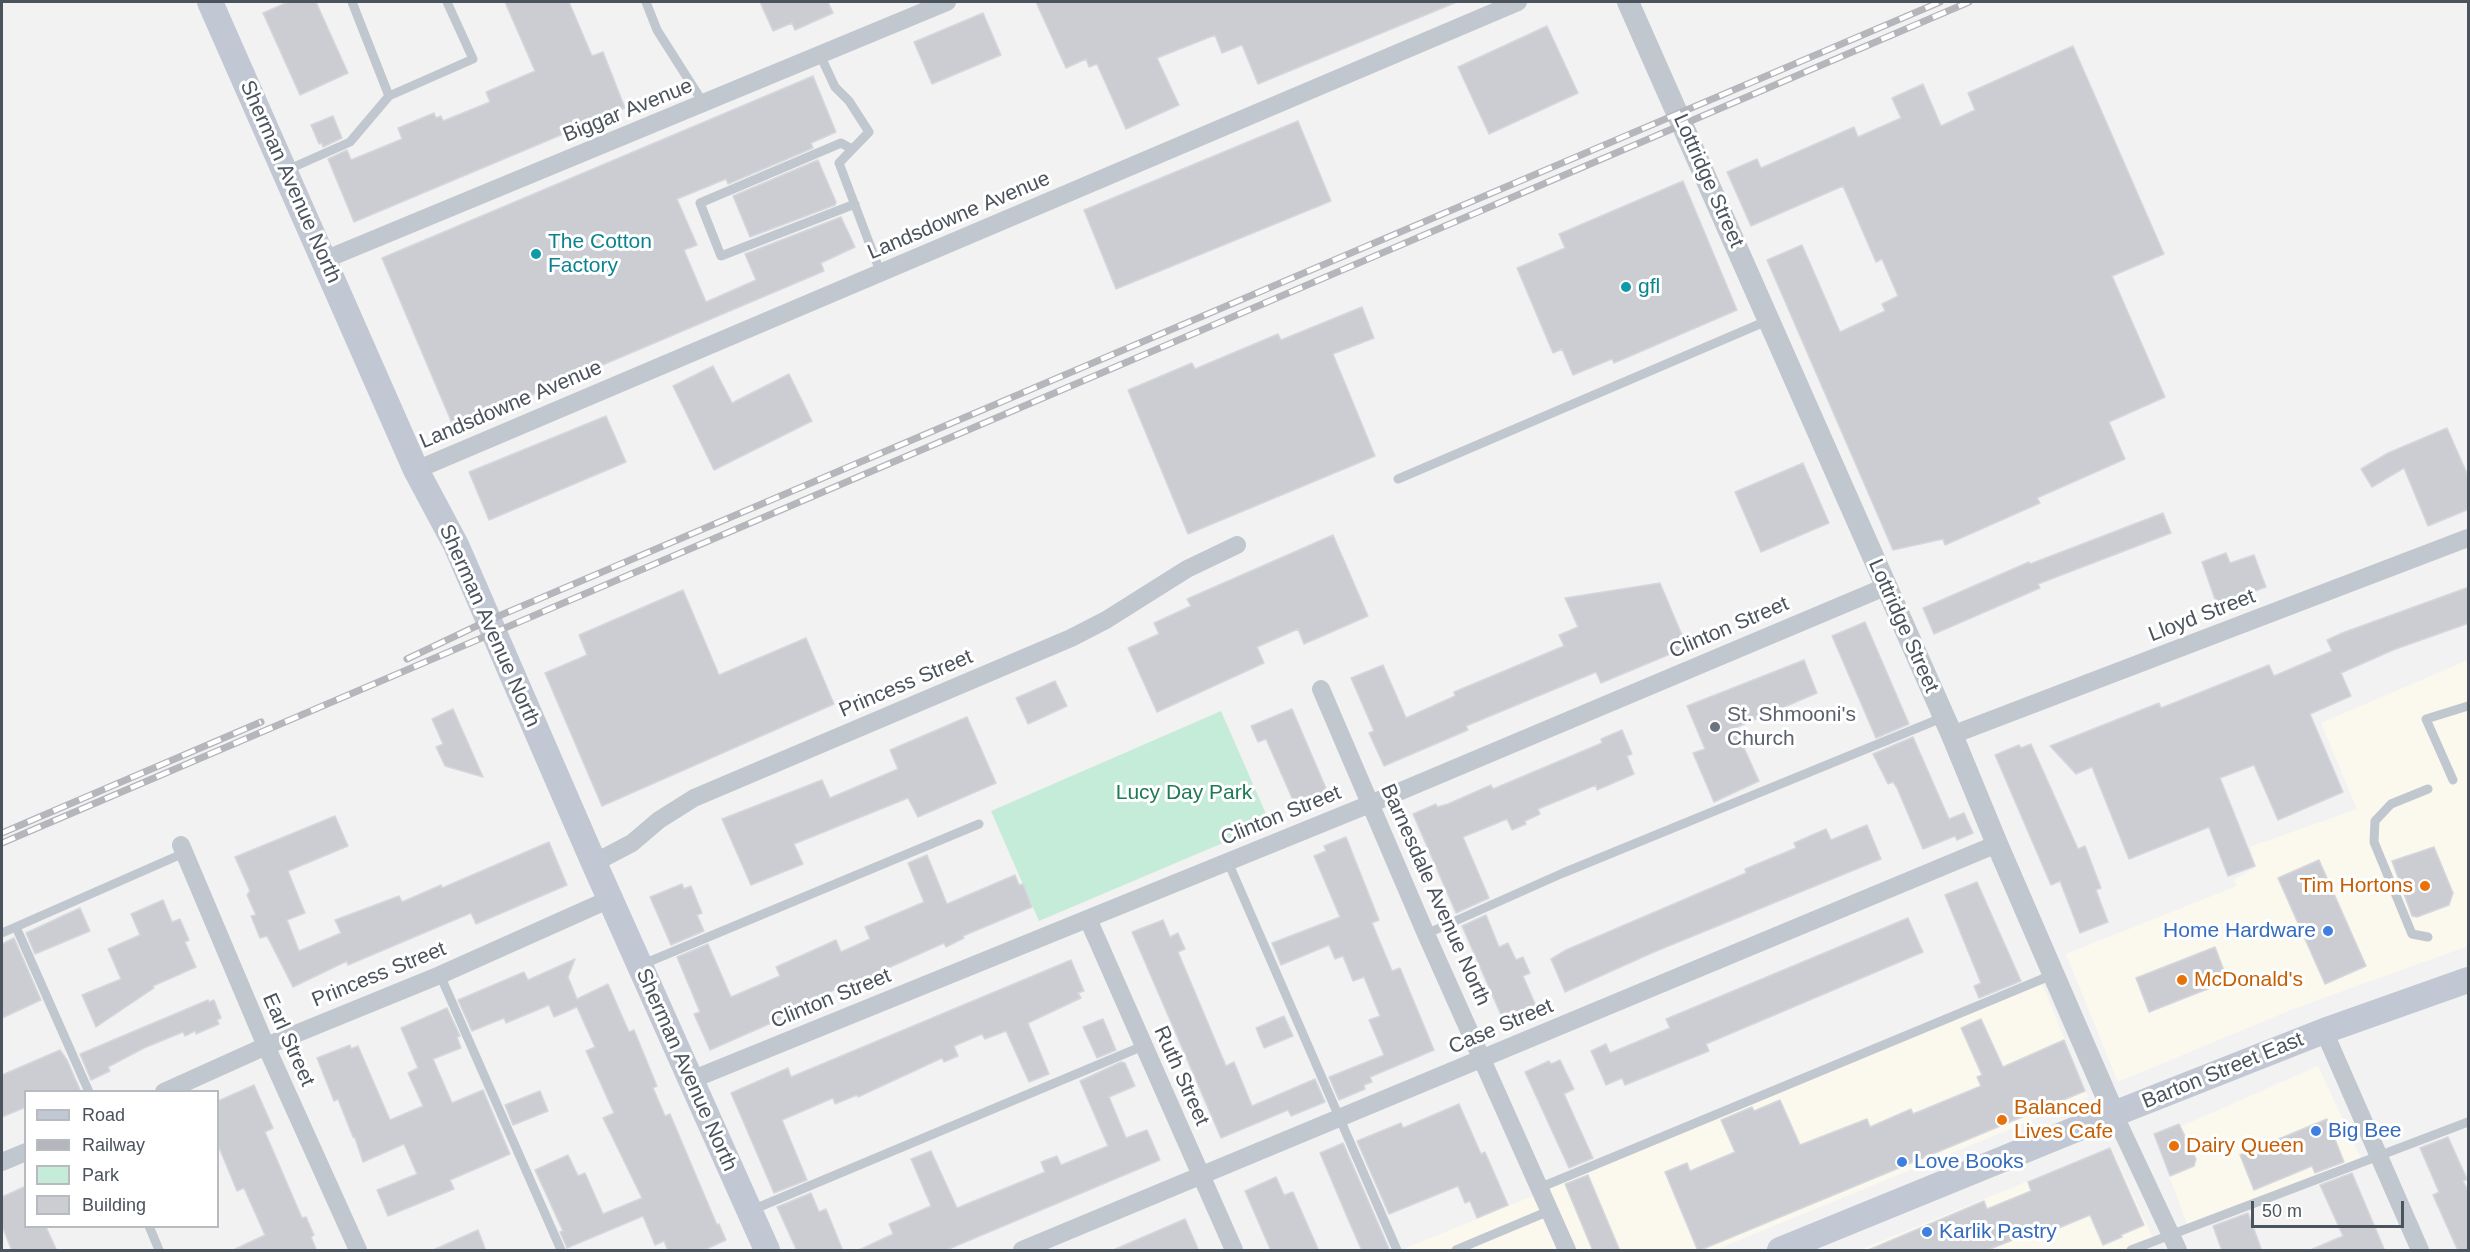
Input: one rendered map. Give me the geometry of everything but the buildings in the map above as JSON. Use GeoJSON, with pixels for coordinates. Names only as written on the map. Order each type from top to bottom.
{"type":"FeatureCollection","features":[{"type":"Feature","properties":{"kind":"main road","name":"Sherman Avenue North"},"geometry":{"type":"LineString","coordinates":[[210,2],[416,470],[456,545],[766,1251]]}},
{"type":"Feature","properties":{"kind":"main road","name":"Barton Street East"},"geometry":{"type":"LineString","coordinates":[[1780,1251],[2324,1031],[2469,980]]}},
{"type":"Feature","properties":{"kind":"street","name":"Biggar Avenue"},"geometry":{"type":"LineString","coordinates":[[324,260],[947,2]]}},
{"type":"Feature","properties":{"kind":"street","name":"Landsdowne Avenue"},"geometry":{"type":"LineString","coordinates":[[416,470],[1518,2]]}},
{"type":"Feature","properties":{"kind":"street","name":"Lottridge Street"},"geometry":{"type":"LineString","coordinates":[[1628,2],[1948,726],[2114,1114],[2175,1242]]}},
{"type":"Feature","properties":{"kind":"street","name":"Lloyd Street"},"geometry":{"type":"LineString","coordinates":[[1948,726],[2469,538]]}},
{"type":"Feature","properties":{"kind":"street","name":"Princess Street"},"geometry":{"type":"LineString","coordinates":[[594,863],[632,843],[659,820],[694,798],[1071,638],[1106,620],[1187,569],[1237,545]]}},
{"type":"Feature","properties":{"kind":"street","name":"Clinton Street"},"geometry":{"type":"LineString","coordinates":[[691,1080],[1370,804],[1885,586]]}},
{"type":"Feature","properties":{"kind":"street","name":"Barnesdale Avenue North"},"geometry":{"type":"LineString","coordinates":[[1321,689],[1426,934],[1567,1251]]}},
{"type":"Feature","properties":{"kind":"street","name":"Case Street"},"geometry":{"type":"LineString","coordinates":[[1022,1251],[1997,844]]}},
{"type":"Feature","properties":{"kind":"street","name":"Earl Street"},"geometry":{"type":"LineString","coordinates":[[182,849],[266,1046],[358,1251]]}},
{"type":"Feature","properties":{"kind":"street","name":"Princess Street"},"geometry":{"type":"LineString","coordinates":[[168,1090],[266,1046],[440,975],[610,899]]}},
{"type":"Feature","properties":{"kind":"street","name":"Ruth Street"},"geometry":{"type":"LineString","coordinates":[[1088,919],[1234,1251]]}},
{"type":"Feature","properties":{"kind":"street"},"geometry":{"type":"LineString","coordinates":[[2324,1031],[2420,1251]]}},
{"type":"Feature","properties":{"kind":"street"},"geometry":{"type":"LineString","coordinates":[[2,1162],[24,1153]]}},
{"type":"Feature","properties":{"kind":"lane"},"geometry":{"type":"LineString","coordinates":[[352,2],[389,96]]}},
{"type":"Feature","properties":{"kind":"lane"},"geometry":{"type":"LineString","coordinates":[[285,171],[350,142],[389,96],[473,59],[447,2]]}},
{"type":"Feature","properties":{"kind":"lane"},"geometry":{"type":"LineString","coordinates":[[646,2],[657,30],[704,104]]}},
{"type":"Feature","properties":{"kind":"lane"},"geometry":{"type":"LineString","coordinates":[[820,55],[835,87],[849,101],[869,132],[839,163],[881,274]]}},
{"type":"Feature","properties":{"kind":"lane"},"geometry":{"type":"LineString","coordinates":[[852,149],[841,143],[700,202],[721,256],[855,204]]}},
{"type":"Feature","properties":{"kind":"lane"},"geometry":{"type":"LineString","coordinates":[[1398,478],[1769,320]]}},
{"type":"Feature","properties":{"kind":"lane"},"geometry":{"type":"LineString","coordinates":[[2453,780],[2426,719],[2469,706]]}},
{"type":"Feature","properties":{"kind":"lane"},"geometry":{"type":"LineString","coordinates":[[1426,934],[1563,873],[1948,726]]}},
{"type":"Feature","properties":{"kind":"lane"},"geometry":{"type":"LineString","coordinates":[[2428,789],[2391,804],[2375,821],[2374,842],[2412,934],[2428,937]]}},
{"type":"Feature","properties":{"kind":"lane"},"geometry":{"type":"LineString","coordinates":[[639,966],[979,824]]}},
{"type":"Feature","properties":{"kind":"lane"},"geometry":{"type":"LineString","coordinates":[[2,933],[182,849]]}},
{"type":"Feature","properties":{"kind":"lane"},"geometry":{"type":"LineString","coordinates":[[1228,862],[1397,1251]]}},
{"type":"Feature","properties":{"kind":"lane"},"geometry":{"type":"LineString","coordinates":[[16,927],[88,1090]]}},
{"type":"Feature","properties":{"kind":"lane"},"geometry":{"type":"LineString","coordinates":[[1539,1188],[2054,974]]}},
{"type":"Feature","properties":{"kind":"lane"},"geometry":{"type":"LineString","coordinates":[[440,975],[561,1251]]}},
{"type":"Feature","properties":{"kind":"lane"},"geometry":{"type":"LineString","coordinates":[[750,1211],[1143,1046]]}},
{"type":"Feature","properties":{"kind":"lane"},"geometry":{"type":"LineString","coordinates":[[2131,1251],[2175,1242],[2378,1156],[2469,1122]]}},
{"type":"Feature","properties":{"kind":"lane"},"geometry":{"type":"LineString","coordinates":[[1456,1251],[1549,1211]]}},
{"type":"Feature","properties":{"kind":"lane"},"geometry":{"type":"LineString","coordinates":[[149,1228],[159,1251]]}},
{"type":"Feature","properties":{"kind":"shaded area"},"geometry":{"type":"Polygon","coordinates":[[[2468,660],[2468,946],[2293,1009],[2118,1082],[2066,954],[2237,886],[2234,880],[2256,867],[2250,847],[2357,809],[2321,723],[2468,660]]]}},
{"type":"Feature","properties":{"kind":"shaded area"},"geometry":{"type":"Polygon","coordinates":[[[2041,981],[2088,1097],[1715,1250],[1407,1250],[1406,1248],[1550,1189],[2041,981]]]}},
{"type":"Feature","properties":{"kind":"shaded area"},"geometry":{"type":"Polygon","coordinates":[[[2318,1066],[2362,1161],[2189,1229],[2155,1138],[2318,1066]]]}},
{"type":"Feature","properties":{"kind":"shaded area"},"geometry":{"type":"Polygon","coordinates":[[[2111,1147],[2155,1243],[2138,1250],[1860,1250],[2111,1147]]]}},
{"type":"Feature","properties":{"kind":"green space","name":"Lucy Day Park"},"geometry":{"type":"Polygon","coordinates":[[[1221,711],[1270,823],[1039,921],[991,811],[1221,711]]]}},
{"type":"Feature","properties":{"kind":"railway"},"geometry":{"type":"LineString","coordinates":[[407,659],[487,621],[1940,2]]}},
{"type":"Feature","properties":{"kind":"railway"},"geometry":{"type":"LineString","coordinates":[[2,843],[1969,2]]}},
{"type":"Feature","properties":{"kind":"railway"},"geometry":{"type":"LineString","coordinates":[[2,833],[261,722]]}},
{"type":"Feature","properties":{"kind":"place","name":"The Cotton Factory"},"geometry":{"type":"Point","coordinates":[536,254]}},
{"type":"Feature","properties":{"kind":"place","name":"gfl"},"geometry":{"type":"Point","coordinates":[1626,287]}},
{"type":"Feature","properties":{"kind":"place","name":"St. Shmooni's Church"},"geometry":{"type":"Point","coordinates":[1715,727]}},
{"type":"Feature","properties":{"kind":"place","name":"Tim Hortons"},"geometry":{"type":"Point","coordinates":[2425,886]}},
{"type":"Feature","properties":{"kind":"place","name":"Home Hardware"},"geometry":{"type":"Point","coordinates":[2328,931]}},
{"type":"Feature","properties":{"kind":"place","name":"McDonald's"},"geometry":{"type":"Point","coordinates":[2182,980]}},
{"type":"Feature","properties":{"kind":"place","name":"Balanced Lives Cafe"},"geometry":{"type":"Point","coordinates":[2002,1120]}},
{"type":"Feature","properties":{"kind":"place","name":"Big Bee"},"geometry":{"type":"Point","coordinates":[2316,1131]}},
{"type":"Feature","properties":{"kind":"place","name":"Dairy Queen"},"geometry":{"type":"Point","coordinates":[2174,1146]}},
{"type":"Feature","properties":{"kind":"place","name":"Love Books"},"geometry":{"type":"Point","coordinates":[1902,1162]}},
{"type":"Feature","properties":{"kind":"place","name":"Karlik Pastry"},"geometry":{"type":"Point","coordinates":[1927,1232]}}]}
